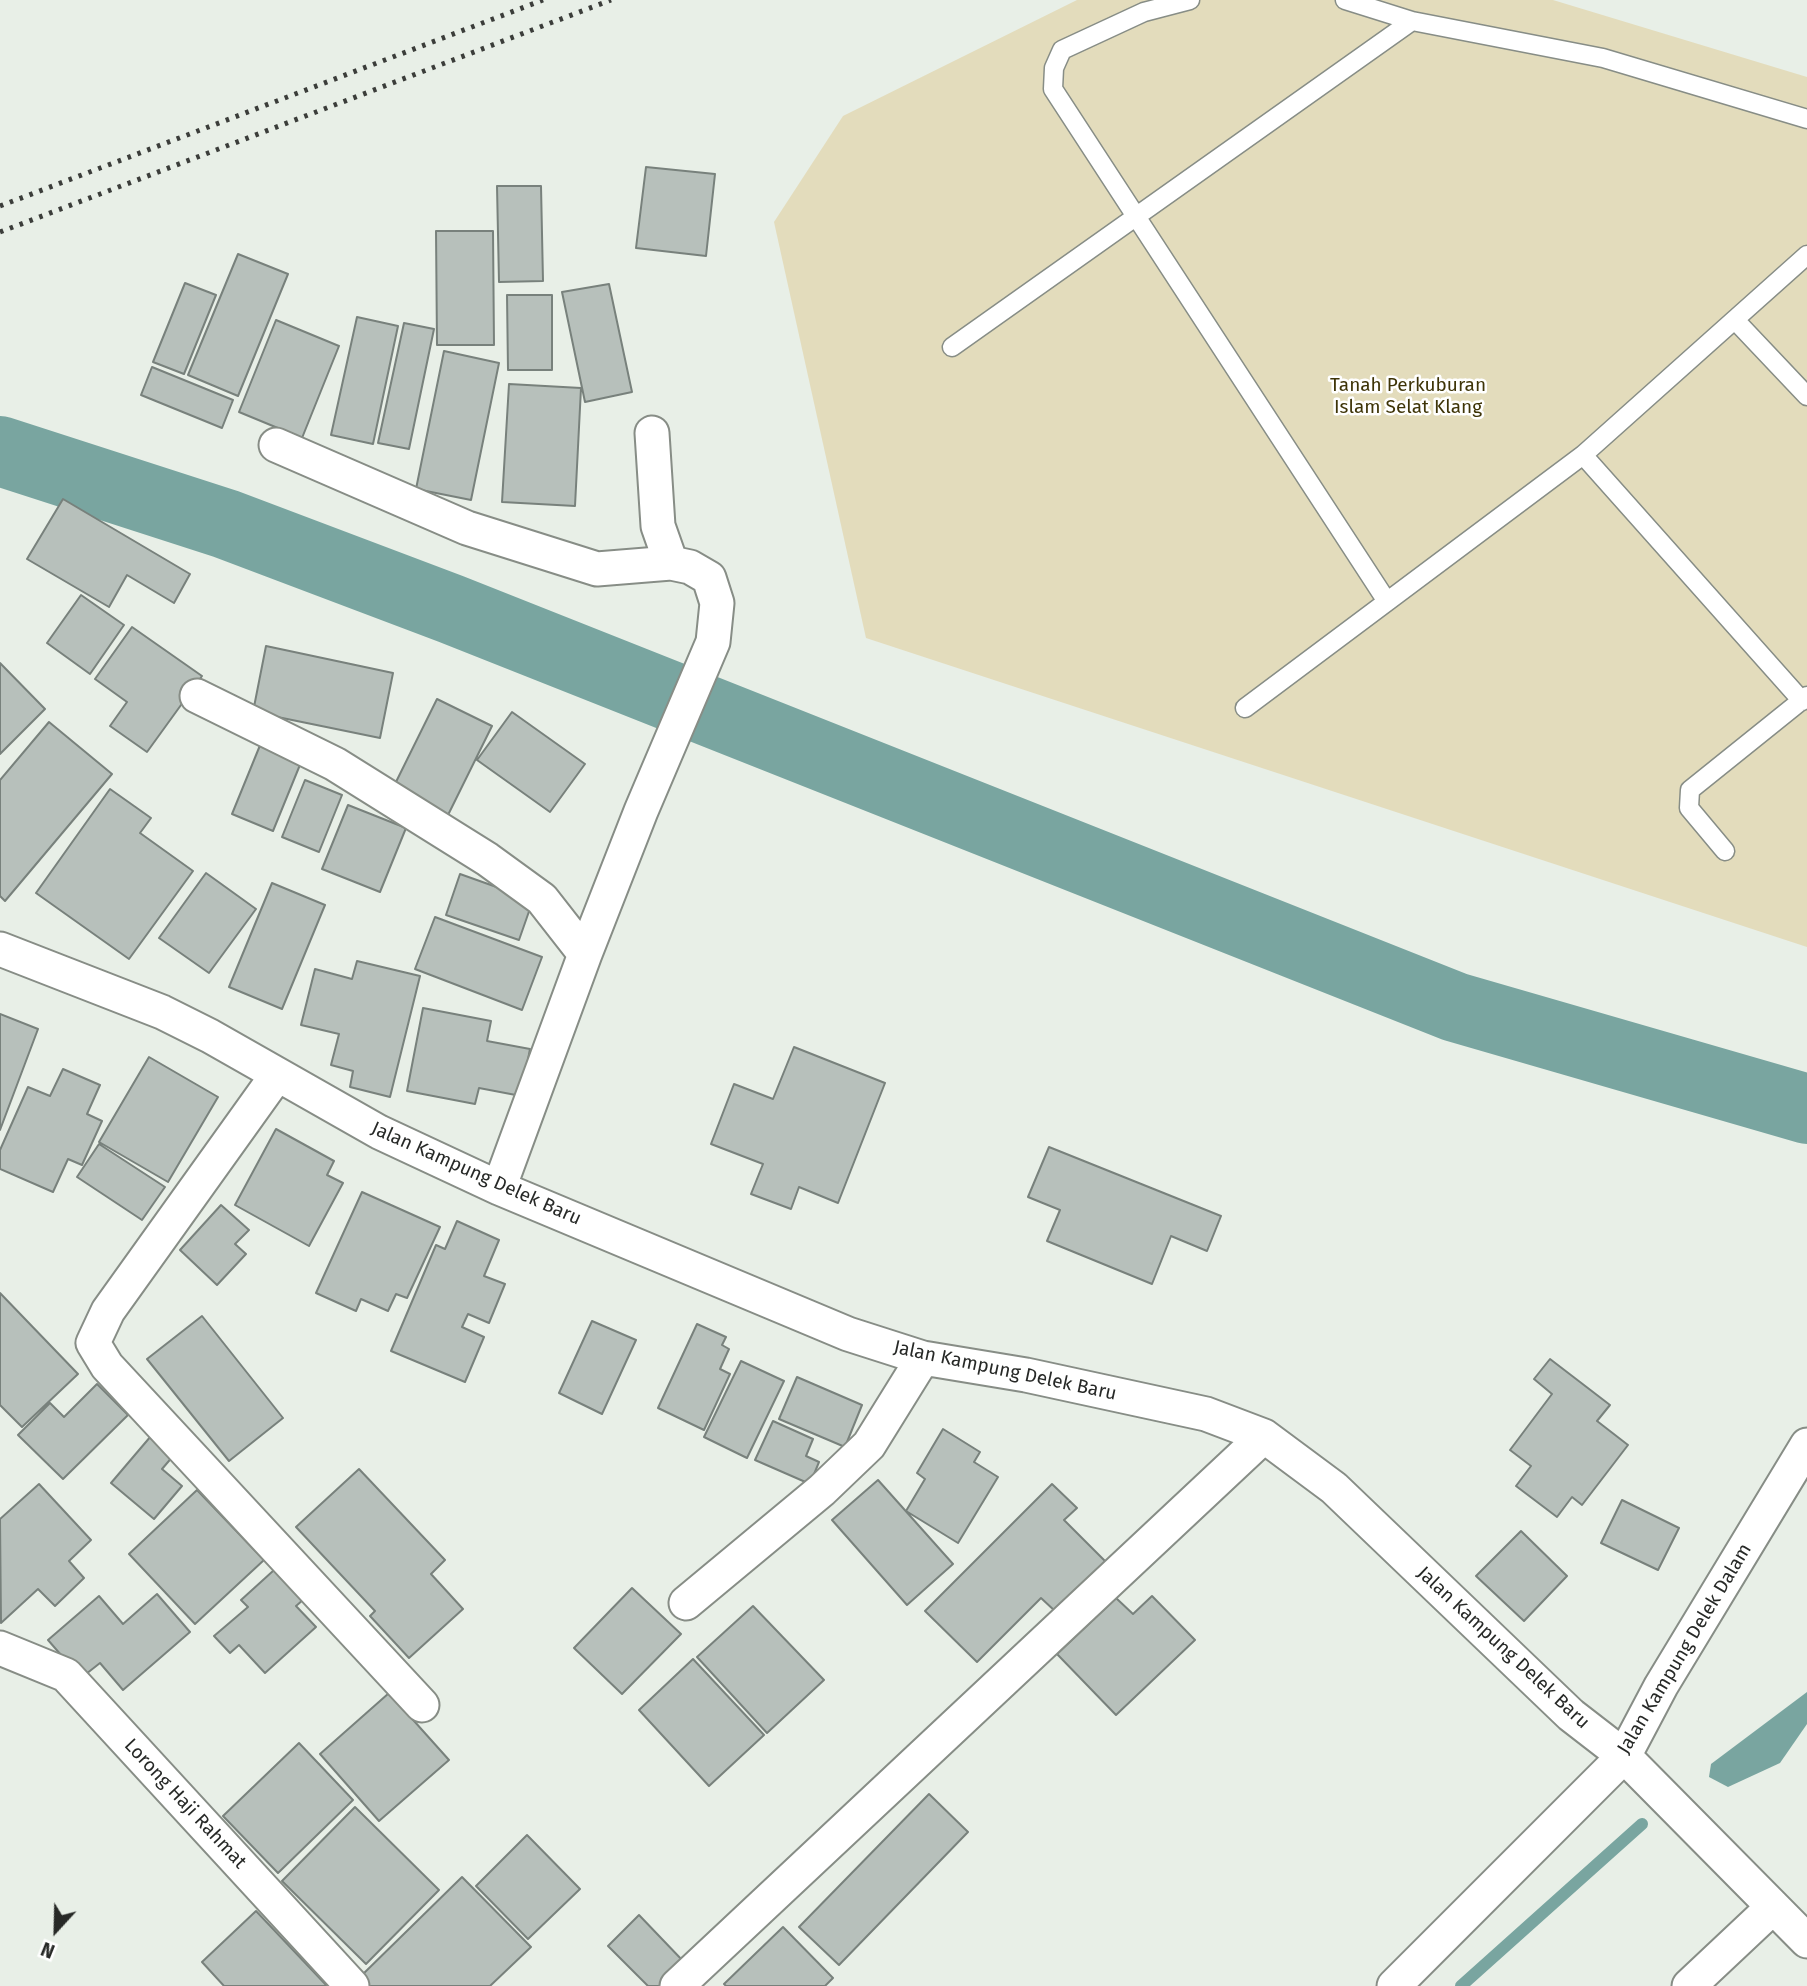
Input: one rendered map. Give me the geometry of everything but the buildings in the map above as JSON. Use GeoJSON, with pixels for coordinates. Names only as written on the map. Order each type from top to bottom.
{"type":"FeatureCollection","features":[{"type":"Feature","properties":{"kind":"street"},"geometry":{"type":"LineString","coordinates":[[652,433],[658,526],[671,563]]}},
{"type":"Feature","properties":{"kind":"street"},"geometry":{"type":"LineString","coordinates":[[276,446],[467,528],[597,569],[671,563],[691,567],[709,578],[717,603],[713,642],[584,954],[499,1188]]}},
{"type":"Feature","properties":{"kind":"street"},"geometry":{"type":"LineString","coordinates":[[197,696],[335,764],[487,859],[542,899],[584,954]]}},
{"type":"Feature","properties":{"kind":"street","name":"Jalan Kampung Delek Baru"},"geometry":{"type":"LineString","coordinates":[[0,949],[162,1012],[379,1132],[499,1188],[848,1334],[923,1358],[1026,1375],[1206,1414],[1264,1436],[1334,1488],[1571,1715],[1624,1756],[1807,1941]]}},
{"type":"Feature","properties":{"kind":"street"},"geometry":{"type":"LineString","coordinates":[[277,1075],[108,1311],[93,1343],[107,1366],[422,1705]]}},
{"type":"Feature","properties":{"kind":"street"},"geometry":{"type":"LineString","coordinates":[[686,1603],[822,1490],[869,1445],[923,1358]]}},
{"type":"Feature","properties":{"kind":"street"},"geometry":{"type":"LineString","coordinates":[[677,1986],[1264,1436]]}},
{"type":"Feature","properties":{"kind":"street","name":"Jalan Kampung Delek Dalam"},"geometry":{"type":"LineString","coordinates":[[1394,1986],[1624,1756],[1661,1686],[1807,1445]]}},
{"type":"Feature","properties":{"kind":"street","name":"Lorong Haji Rahmat"},"geometry":{"type":"LineString","coordinates":[[0,1648],[66,1675],[352,1986]]}},
{"type":"Feature","properties":{"kind":"street"},"geometry":{"type":"LineString","coordinates":[[1689,1986],[1772,1908]]}},
{"type":"Feature","properties":{"kind":"lane"},"geometry":{"type":"LineString","coordinates":[[1190,0],[1144,12],[1062,50],[1054,68],[1053,89],[1386,600]]}},
{"type":"Feature","properties":{"kind":"lane"},"geometry":{"type":"LineString","coordinates":[[1346,0],[1412,21],[1603,58],[1807,119]]}},
{"type":"Feature","properties":{"kind":"lane"},"geometry":{"type":"LineString","coordinates":[[952,348],[1412,21]]}},
{"type":"Feature","properties":{"kind":"lane"},"geometry":{"type":"LineString","coordinates":[[1245,708],[1386,600],[1583,456],[1807,255]]}},
{"type":"Feature","properties":{"kind":"lane"},"geometry":{"type":"LineString","coordinates":[[1735,320],[1807,396]]}},
{"type":"Feature","properties":{"kind":"lane"},"geometry":{"type":"LineString","coordinates":[[1583,456],[1804,698],[1690,790],[1689,808],[1725,851]]}},
{"type":"Feature","properties":{"kind":"green space","name":"Tanah Perkuburan Islam Selat Klang"},"geometry":{"type":"Polygon","coordinates":[[[1077,0],[1553,0],[1807,77],[1807,947],[866,638],[774,222],[843,116],[1077,0]]]}},
{"type":"Feature","properties":{"kind":"water"},"geometry":{"type":"Polygon","coordinates":[[[1807,1692],[1807,1724],[1780,1763],[1728,1787],[1709,1777],[1711,1764],[1807,1692]]]}},
{"type":"Feature","properties":{"kind":"waterway"},"geometry":{"type":"LineString","coordinates":[[0,451],[226,524],[451,609],[1455,1007],[1807,1109]]}},
{"type":"Feature","properties":{"kind":"waterway"},"geometry":{"type":"LineString","coordinates":[[1461,1986],[1642,1824]]}},
{"type":"Feature","properties":{"kind":"railway"},"geometry":{"type":"LineString","coordinates":[[0,206],[543,0]]}},
{"type":"Feature","properties":{"kind":"railway"},"geometry":{"type":"LineString","coordinates":[[0,232],[611,0]]}}]}
